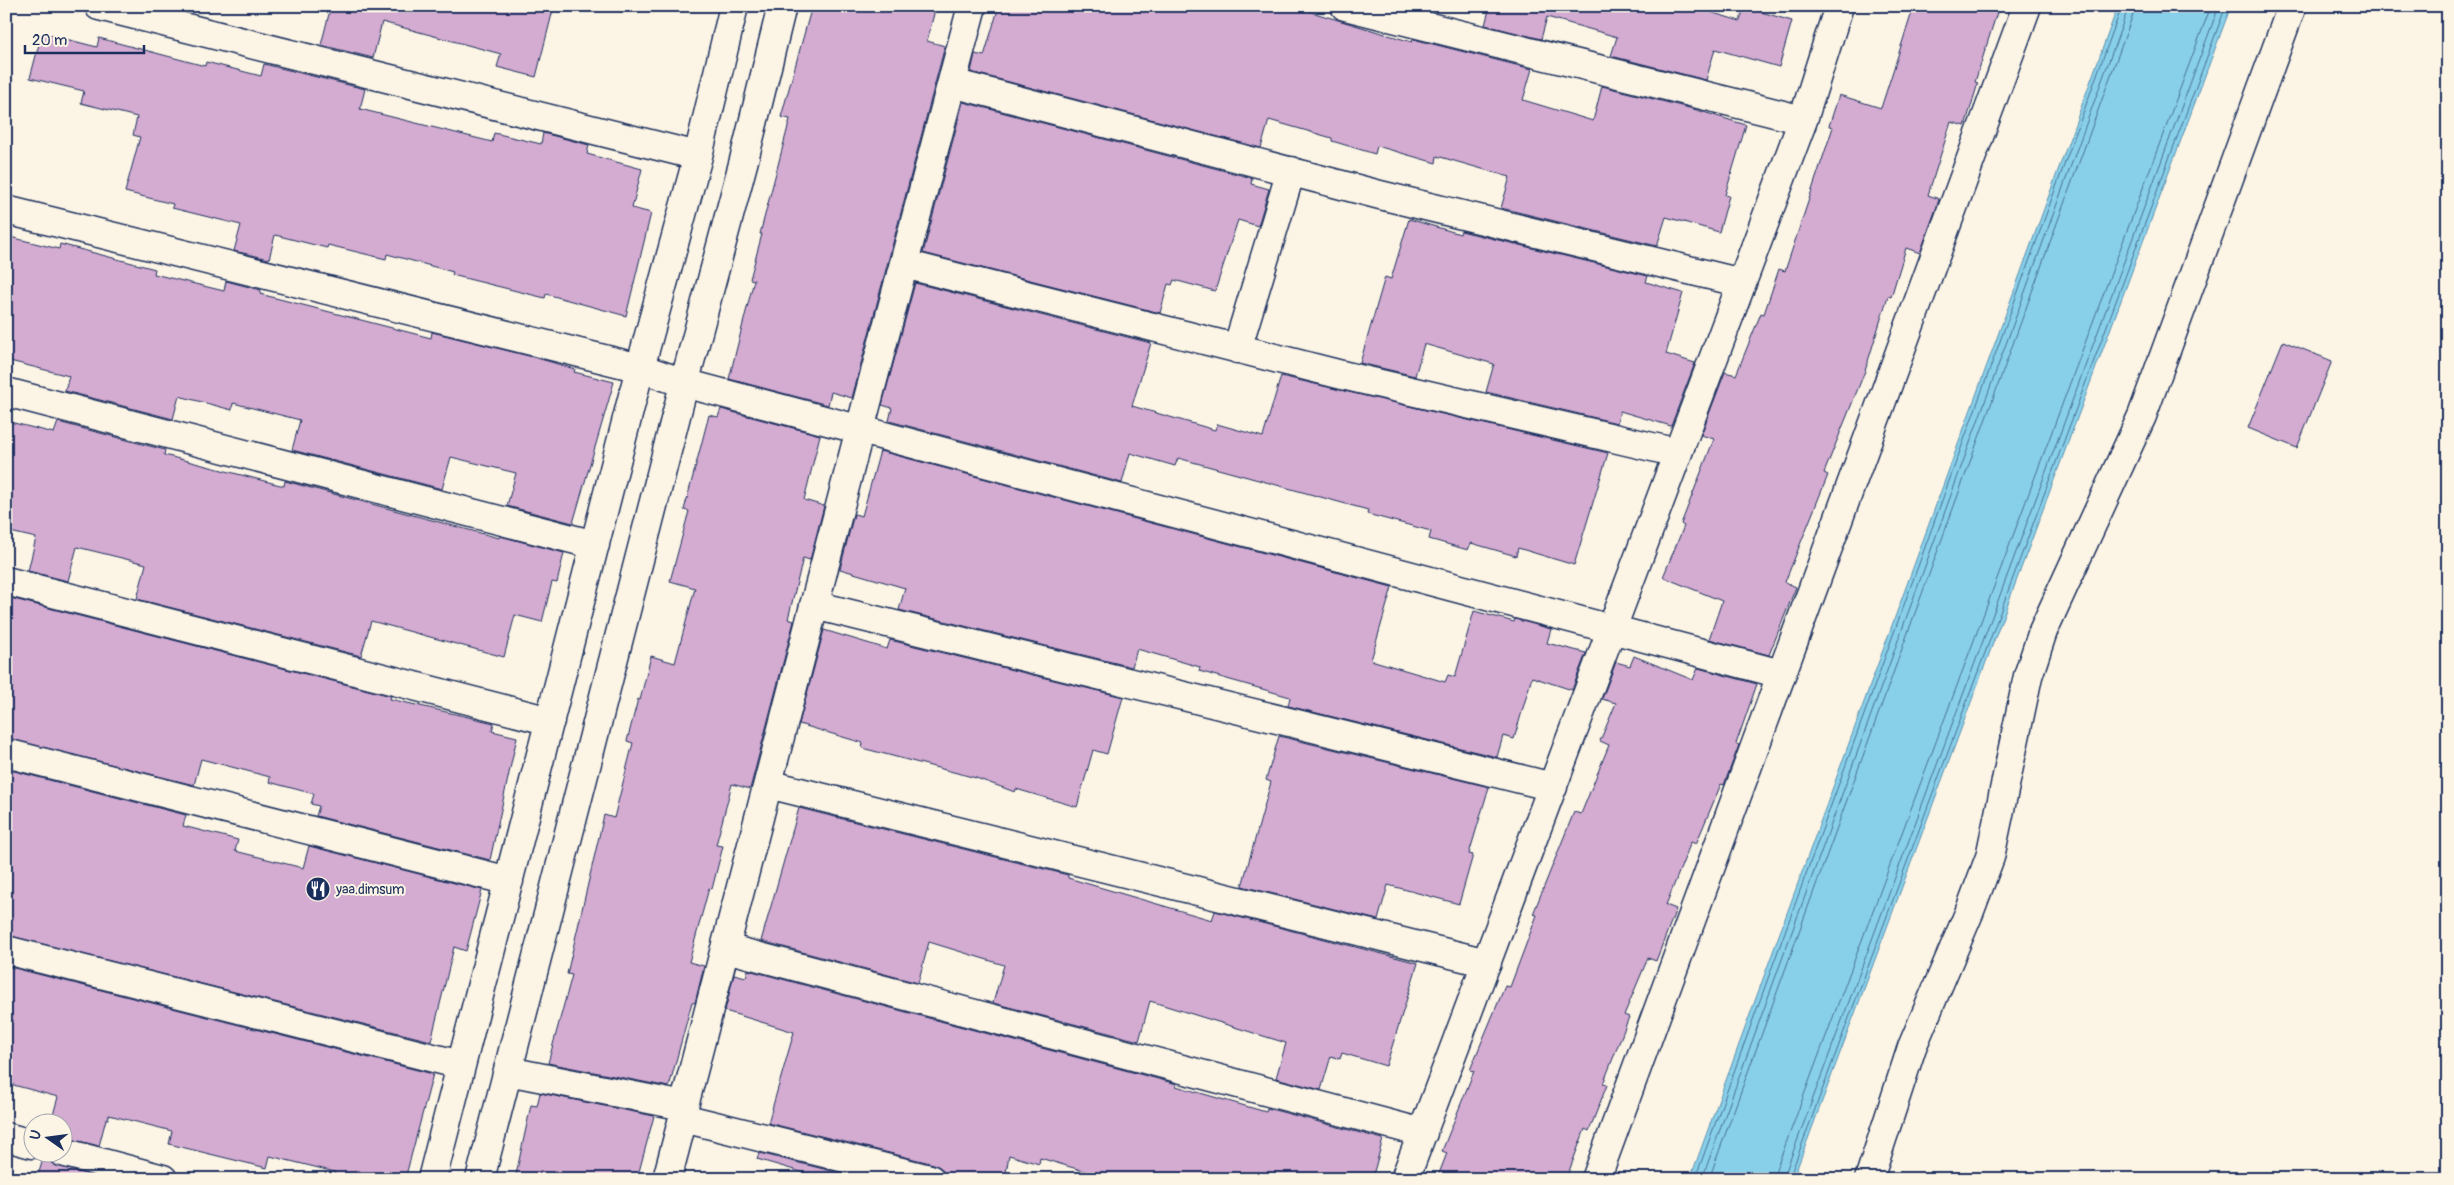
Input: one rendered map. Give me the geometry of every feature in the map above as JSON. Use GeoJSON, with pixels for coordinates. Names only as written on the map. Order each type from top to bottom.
{"type":"FeatureCollection","features":[{"type":"Feature","properties":{"kind":"street"},"geometry":{"type":"LineString","coordinates":[[99,6],[698,156]]}},
{"type":"Feature","properties":{"kind":"street"},"geometry":{"type":"LineString","coordinates":[[432,1179],[640,368],[698,156],[734,6]]}},
{"type":"Feature","properties":{"kind":"street"},"geometry":{"type":"LineString","coordinates":[[480,1179],[684,383],[744,160],[782,6]]}},
{"type":"Feature","properties":{"kind":"street"},"geometry":{"type":"LineString","coordinates":[[667,1179],[814,604],[972,6]]}},
{"type":"Feature","properties":{"kind":"street"},"geometry":{"type":"LineString","coordinates":[[1345,6],[1803,120]]}},
{"type":"Feature","properties":{"kind":"street"},"geometry":{"type":"LineString","coordinates":[[1405,1179],[1613,630],[1803,120],[1839,6]]}},
{"type":"Feature","properties":{"kind":"street"},"geometry":{"type":"LineString","coordinates":[[1596,1179],[2027,6]]}},
{"type":"Feature","properties":{"kind":"street"},"geometry":{"type":"LineString","coordinates":[[1868,1179],[1912,1047],[1965,922],[1990,857],[2028,676],[2043,631],[2142,416],[2292,6]]}},
{"type":"Feature","properties":{"kind":"street"},"geometry":{"type":"LineString","coordinates":[[952,83],[1291,171],[1742,283]]}},
{"type":"Feature","properties":{"kind":"street"},"geometry":{"type":"LineString","coordinates":[[1237,349],[1291,171]]}},
{"type":"Feature","properties":{"kind":"street"},"geometry":{"type":"LineString","coordinates":[[6,210],[640,368],[684,383],[1781,674]]}},
{"type":"Feature","properties":{"kind":"street"},"geometry":{"type":"LineString","coordinates":[[904,264],[1237,349],[1678,453]]}},
{"type":"Feature","properties":{"kind":"street"},"geometry":{"type":"LineString","coordinates":[[6,392],[595,545]]}},
{"type":"Feature","properties":{"kind":"street"},"geometry":{"type":"LineString","coordinates":[[6,581],[550,721]]}},
{"type":"Feature","properties":{"kind":"street"},"geometry":{"type":"LineString","coordinates":[[814,604],[1553,787]]}},
{"type":"Feature","properties":{"kind":"street"},"geometry":{"type":"LineString","coordinates":[[6,753],[508,882]]}},
{"type":"Feature","properties":{"kind":"street"},"geometry":{"type":"LineString","coordinates":[[768,784],[1487,963]]}},
{"type":"Feature","properties":{"kind":"street"},"geometry":{"type":"LineString","coordinates":[[726,948],[1423,1133]]}},
{"type":"Feature","properties":{"kind":"street"},"geometry":{"type":"LineString","coordinates":[[6,950],[461,1065]]}},
{"type":"Feature","properties":{"kind":"street"},"geometry":{"type":"LineString","coordinates":[[508,1070],[684,1112],[930,1179]]}},
{"type":"Feature","properties":{"kind":"street"},"geometry":{"type":"LineString","coordinates":[[6,1136],[22,1141]]}},
{"type":"Feature","properties":{"kind":"street"},"geometry":{"type":"LineString","coordinates":[[72,1155],[163,1179]]}},
{"type":"Feature","properties":{"kind":"water"},"geometry":{"type":"Polygon","coordinates":[[[2118,6],[2231,6],[1793,1179],[1690,1179],[2118,6]]]}},
{"type":"Feature","properties":{"kind":"building"},"geometry":{"type":"Polygon","coordinates":[[[331,6],[554,6],[536,77],[497,67],[501,54],[382,22],[373,58],[321,45],[331,6]]]}},
{"type":"Feature","properties":{"kind":"building"},"geometry":{"type":"Polygon","coordinates":[[[812,6],[936,6],[927,41],[945,46],[852,398],[831,392],[828,405],[729,379],[754,280],[750,279],[762,234],[760,234],[790,119],[781,117],[812,6]]]}},
{"type":"Feature","properties":{"kind":"building"},"geometry":{"type":"Polygon","coordinates":[[[999,6],[1291,6],[1412,42],[1413,39],[1532,69],[1523,100],[1593,121],[1602,86],[1697,110],[1746,125],[1725,195],[1729,196],[1719,232],[1666,217],[1657,246],[1501,208],[1510,177],[1437,156],[1436,163],[1377,146],[1375,154],[1332,141],[1332,138],[1269,120],[1261,148],[971,72],[975,54],[984,56],[999,6]]]}},
{"type":"Feature","properties":{"kind":"building"},"geometry":{"type":"Polygon","coordinates":[[[1490,6],[1690,6],[1740,21],[1744,7],[1792,21],[1779,67],[1715,49],[1706,80],[1611,56],[1617,37],[1547,17],[1541,39],[1485,25],[1490,6]]]}},
{"type":"Feature","properties":{"kind":"building"},"geometry":{"type":"Polygon","coordinates":[[[1914,6],[1999,6],[1975,82],[1978,83],[1965,126],[1951,122],[1928,195],[1939,199],[1937,206],[1920,253],[1906,248],[1891,297],[1888,296],[1865,371],[1824,473],[1828,475],[1785,582],[1796,587],[1769,655],[1709,639],[1722,601],[1663,577],[1684,526],[1681,524],[1714,439],[1701,435],[1725,372],[1736,375],[1761,313],[1764,314],[1779,269],[1785,271],[1833,127],[1829,126],[1839,95],[1881,108],[1914,6]]]}},
{"type":"Feature","properties":{"kind":"building"},"geometry":{"type":"Polygon","coordinates":[[[42,33],[97,47],[99,38],[205,66],[206,62],[261,76],[264,64],[365,89],[360,109],[492,142],[494,133],[541,144],[543,133],[589,145],[587,154],[642,169],[632,208],[651,213],[626,316],[546,294],[545,298],[452,275],[453,272],[387,254],[386,259],[328,245],[327,248],[275,235],[269,259],[234,251],[241,225],[172,208],[173,204],[125,192],[140,137],[133,135],[137,117],[81,103],[84,91],[30,78],[42,33]]]}},
{"type":"Feature","properties":{"kind":"building"},"geometry":{"type":"Polygon","coordinates":[[[963,102],[1252,178],[1251,184],[1269,189],[1258,226],[1238,220],[1215,291],[1174,280],[1172,285],[1168,284],[1160,313],[923,253],[963,102]]]}},
{"type":"Feature","properties":{"kind":"building"},"geometry":{"type":"Polygon","coordinates":[[[1409,219],[1460,234],[1461,231],[1648,276],[1646,282],[1683,293],[1666,354],[1695,363],[1671,426],[1620,411],[1617,423],[1486,392],[1494,364],[1424,344],[1415,376],[1360,363],[1385,277],[1391,279],[1409,219]]]}},
{"type":"Feature","properties":{"kind":"building"},"geometry":{"type":"Polygon","coordinates":[[[6,236],[59,249],[60,244],[155,269],[154,274],[224,291],[226,281],[261,290],[260,294],[431,338],[432,332],[537,358],[575,369],[574,372],[614,382],[573,523],[507,506],[516,473],[451,457],[442,489],[292,450],[300,420],[233,403],[232,410],[179,396],[173,419],[65,391],[69,376],[6,360],[6,236]]]}},
{"type":"Feature","properties":{"kind":"building"},"geometry":{"type":"Polygon","coordinates":[[[915,283],[1151,343],[1132,406],[1215,430],[1217,424],[1263,437],[1281,376],[1608,453],[1574,565],[1518,548],[1516,556],[1471,543],[1468,550],[1429,539],[1431,531],[1367,514],[1368,510],[1178,458],[1175,466],[1130,453],[1122,483],[889,421],[892,408],[882,405],[915,283]]]}},
{"type":"Feature","properties":{"kind":"building"},"geometry":{"type":"Polygon","coordinates":[[[2283,341],[2332,361],[2297,448],[2248,428],[2283,341]]]}},
{"type":"Feature","properties":{"kind":"building"},"geometry":{"type":"Polygon","coordinates":[[[721,409],[820,435],[804,500],[824,506],[810,560],[803,558],[788,619],[794,621],[750,789],[732,784],[716,845],[723,846],[712,889],[709,888],[689,962],[704,966],[695,1003],[692,1002],[669,1087],[548,1063],[572,975],[567,974],[604,815],[614,818],[633,743],[627,741],[651,656],[675,663],[695,588],[670,581],[689,511],[684,510],[709,415],[718,417],[721,409]]]}},
{"type":"Feature","properties":{"kind":"building"},"geometry":{"type":"Polygon","coordinates":[[[6,421],[54,433],[58,422],[165,450],[164,455],[284,486],[285,481],[499,538],[500,536],[564,553],[557,583],[552,582],[542,622],[515,615],[504,657],[371,621],[361,656],[137,599],[146,564],[77,547],[68,581],[28,571],[36,538],[6,531],[6,421]]]}},
{"type":"Feature","properties":{"kind":"building"},"geometry":{"type":"Polygon","coordinates":[[[880,451],[1392,587],[1371,660],[1445,682],[1448,675],[1455,677],[1474,611],[1514,622],[1515,619],[1551,629],[1547,643],[1586,653],[1572,690],[1532,677],[1514,739],[1503,736],[1497,757],[1288,706],[1290,697],[1199,671],[1200,667],[1137,649],[1132,667],[899,610],[905,588],[840,569],[854,514],[862,516],[880,451]]]}},
{"type":"Feature","properties":{"kind":"building"},"geometry":{"type":"Polygon","coordinates":[[[6,597],[391,696],[390,699],[494,723],[492,731],[517,737],[490,860],[316,816],[319,806],[311,804],[314,794],[269,782],[270,777],[201,759],[194,785],[6,738],[6,597]]]}},
{"type":"Feature","properties":{"kind":"building"},"geometry":{"type":"Polygon","coordinates":[[[824,630],[887,649],[890,640],[1123,697],[1107,754],[1093,750],[1077,807],[1016,789],[1015,792],[976,778],[862,748],[863,743],[799,724],[824,630]]]}},
{"type":"Feature","properties":{"kind":"building"},"geometry":{"type":"Polygon","coordinates":[[[1634,656],[1693,680],[1698,668],[1757,684],[1736,744],[1739,745],[1724,785],[1721,784],[1696,844],[1691,842],[1666,905],[1676,909],[1656,961],[1648,958],[1624,1015],[1629,1017],[1603,1084],[1607,1085],[1589,1131],[1585,1129],[1566,1179],[1437,1179],[1447,1153],[1442,1151],[1474,1071],[1470,1070],[1505,986],[1510,987],[1537,915],[1533,914],[1574,812],[1581,814],[1609,745],[1600,741],[1616,703],[1602,699],[1616,662],[1630,666],[1634,656]]]}},
{"type":"Feature","properties":{"kind":"building"},"geometry":{"type":"Polygon","coordinates":[[[1279,736],[1489,787],[1469,854],[1473,855],[1459,904],[1388,885],[1378,920],[1242,886],[1271,782],[1266,780],[1279,736]]]}},
{"type":"Feature","properties":{"kind":"building"},"geometry":{"type":"Polygon","coordinates":[[[6,769],[186,815],[183,826],[238,840],[235,851],[303,868],[309,846],[482,890],[466,951],[454,947],[431,1041],[6,935],[6,769]]]}},
{"type":"Feature","properties":{"kind":"building"},"geometry":{"type":"Polygon","coordinates":[[[799,808],[1068,875],[1068,878],[1212,920],[1215,911],[1418,963],[1386,1066],[1342,1053],[1340,1059],[1331,1056],[1321,1090],[1276,1078],[1286,1043],[1150,1001],[1139,1041],[993,1003],[1004,965],[929,942],[918,983],[761,941],[799,808]]]}},
{"type":"Feature","properties":{"kind":"building"},"geometry":{"type":"Polygon","coordinates":[[[6,966],[433,1074],[405,1179],[334,1179],[335,1172],[270,1156],[267,1168],[169,1144],[172,1131],[109,1115],[108,1119],[106,1119],[99,1146],[72,1139],[72,1112],[54,1112],[58,1097],[6,1083],[6,966]]]}},
{"type":"Feature","properties":{"kind":"building"},"geometry":{"type":"Polygon","coordinates":[[[748,970],[1177,1084],[1176,1086],[1266,1112],[1267,1108],[1383,1139],[1372,1179],[1111,1179],[1040,1158],[1039,1164],[1009,1155],[1005,1179],[945,1179],[941,1168],[934,1164],[768,1123],[794,1032],[725,1011],[734,974],[746,977],[748,970]]]}},
{"type":"Feature","properties":{"kind":"building"},"geometry":{"type":"Polygon","coordinates":[[[540,1093],[654,1116],[637,1179],[515,1179],[531,1105],[537,1106],[540,1093]]]}},
{"type":"Feature","properties":{"kind":"building"},"geometry":{"type":"Polygon","coordinates":[[[759,1153],[864,1179],[825,1179],[757,1159],[759,1153]]]}},
{"type":"Feature","properties":{"kind":"building"},"geometry":{"type":"Polygon","coordinates":[[[42,1162],[51,1162],[91,1176],[90,1179],[37,1179],[42,1162]]]}},
{"type":"Feature","properties":{"kind":"place","name":"yaa.dimsum"},"geometry":{"type":"Point","coordinates":[318,889]}}]}
